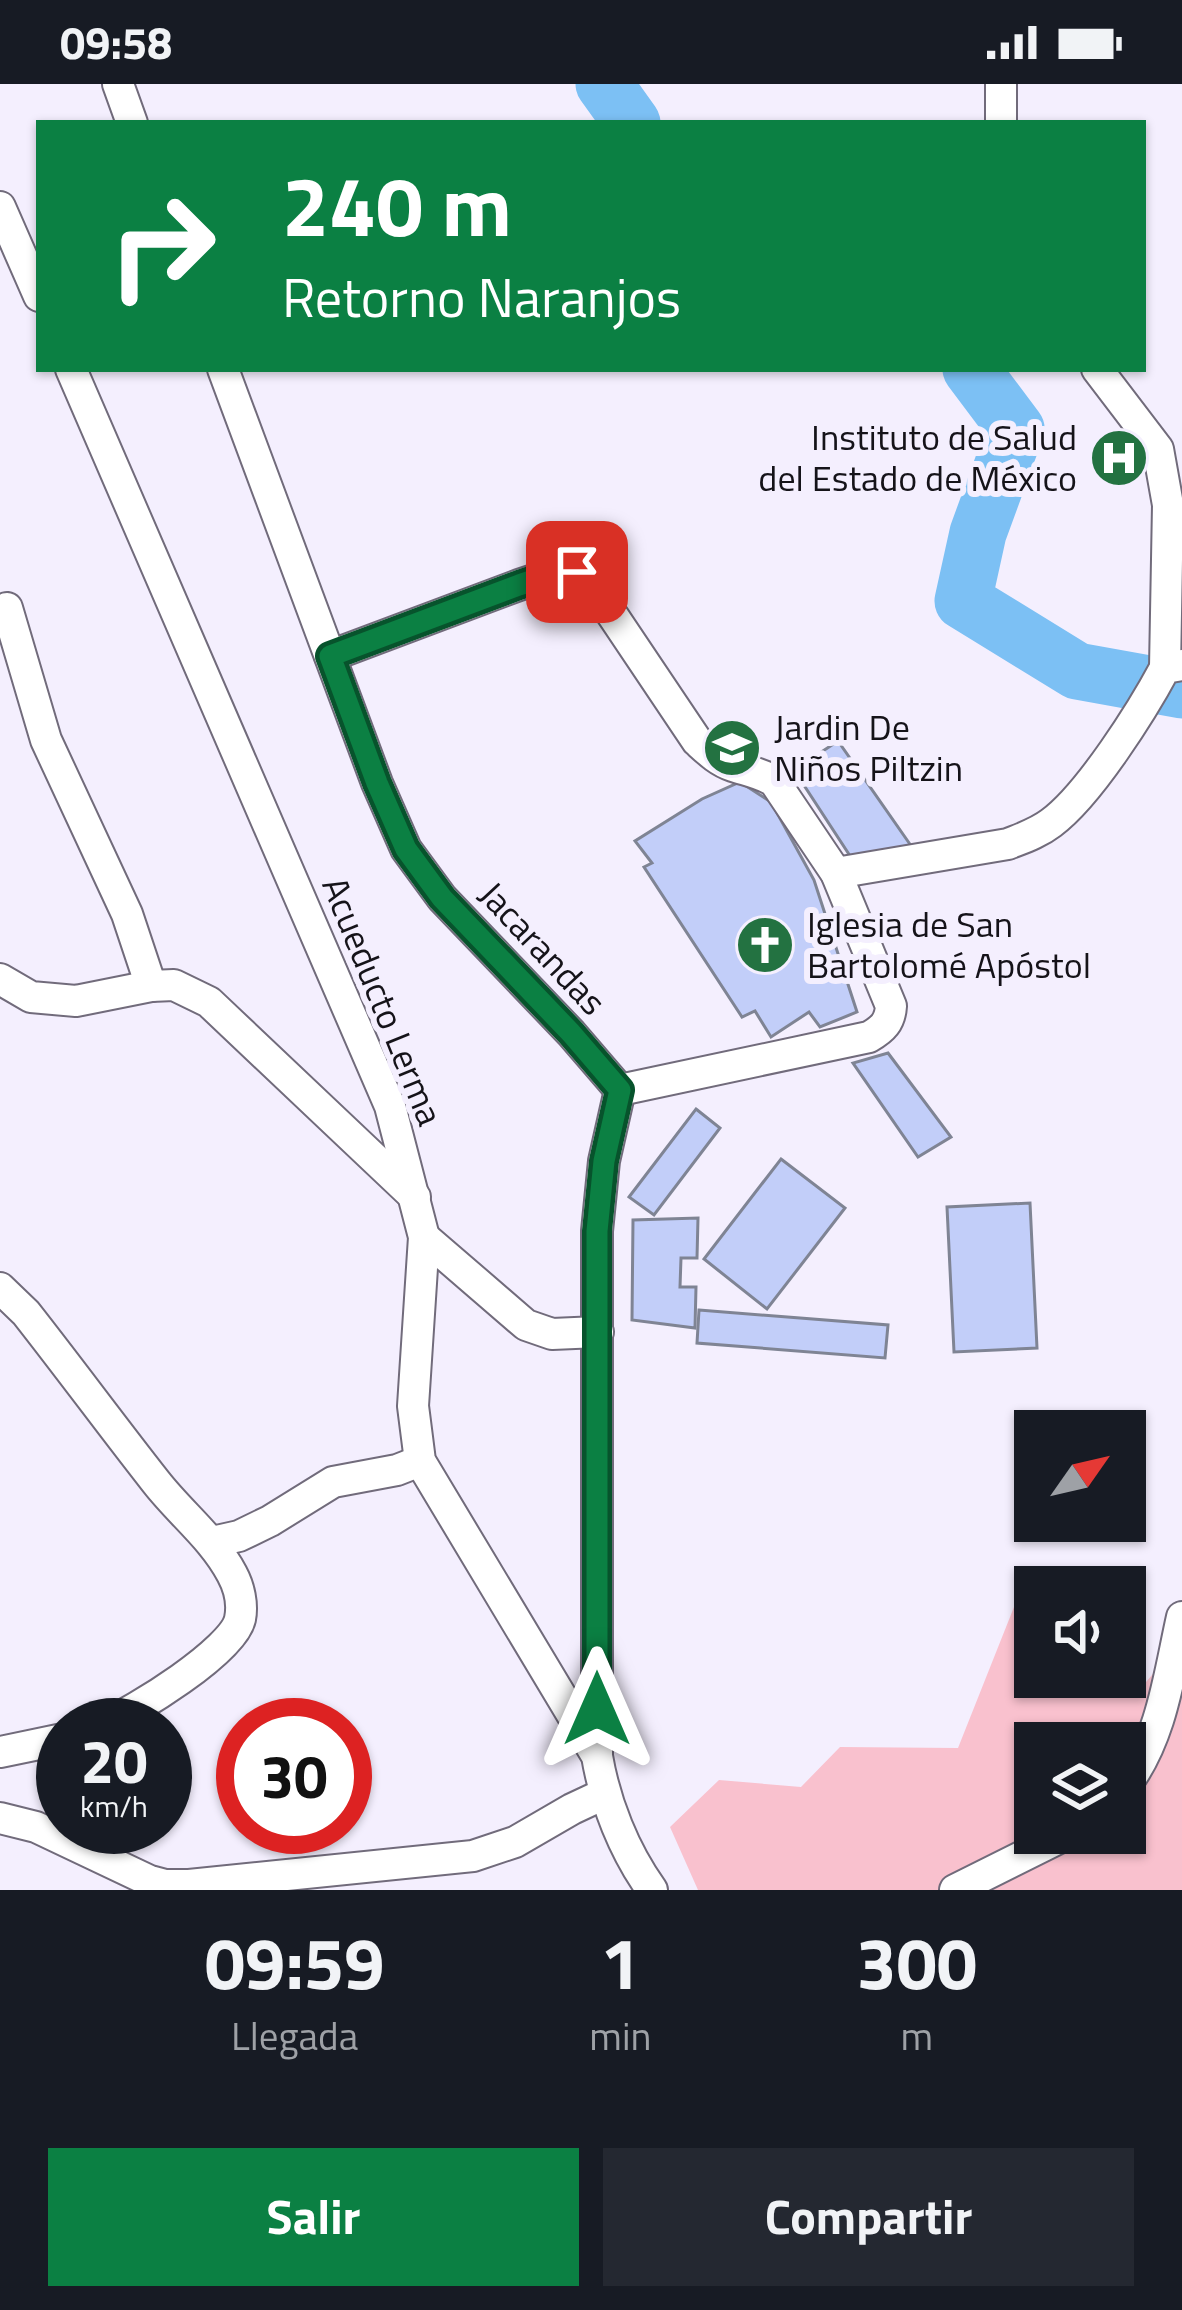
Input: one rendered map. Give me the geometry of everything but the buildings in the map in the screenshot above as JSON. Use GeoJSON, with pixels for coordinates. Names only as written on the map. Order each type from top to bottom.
{"type":"FeatureCollection","features":[{"type":"Feature","properties":{"kind":"street"},"geometry":{"type":"LineString","coordinates":[[118,84],[131,120]]}},
{"type":"Feature","properties":{"kind":"street"},"geometry":{"type":"LineString","coordinates":[[1001,84],[1001,120]]}},
{"type":"Feature","properties":{"kind":"street"},"geometry":{"type":"LineString","coordinates":[[0,207],[36,289]]}},
{"type":"Feature","properties":{"kind":"street","name":"Acueducto Lerma"},"geometry":{"type":"LineString","coordinates":[[72,372],[390,1106],[424,1237],[413,1406],[420,1461],[597,1756],[604,1794],[644,1877]]}},
{"type":"Feature","properties":{"kind":"street","name":"Jacarandas"},"geometry":{"type":"LineString","coordinates":[[225,372],[377,783],[406,849],[442,898],[620,1090]]}},
{"type":"Feature","properties":{"kind":"street"},"geometry":{"type":"LineString","coordinates":[[836,874],[1008,844],[1054,822],[1087,785],[1166,673],[1170,446],[1100,372]]}},
{"type":"Feature","properties":{"kind":"street"},"geometry":{"type":"LineString","coordinates":[[330,656],[554,573],[577,572],[595,589],[697,741],[729,765],[774,781],[836,874],[891,1006],[890,1018],[869,1037],[620,1090],[604,1161],[597,1231],[597,1756]]}},
{"type":"Feature","properties":{"kind":"street"},"geometry":{"type":"LineString","coordinates":[[7,608],[46,740],[127,914],[151,986]]}},
{"type":"Feature","properties":{"kind":"street"},"geometry":{"type":"LineString","coordinates":[[0,979],[31,997],[76,1001],[174,985],[209,1002],[415,1197]]}},
{"type":"Feature","properties":{"kind":"street"},"geometry":{"type":"LineString","coordinates":[[424,1237],[526,1325],[552,1334],[598,1332]]}},
{"type":"Feature","properties":{"kind":"street"},"geometry":{"type":"LineString","coordinates":[[0,1288],[26,1313],[159,1485],[212,1541],[234,1578],[241,1597],[240,1623],[220,1646],[154,1698]]}},
{"type":"Feature","properties":{"kind":"street"},"geometry":{"type":"LineString","coordinates":[[212,1541],[239,1536],[270,1521],[333,1482],[420,1461]]}},
{"type":"Feature","properties":{"kind":"street"},"geometry":{"type":"LineString","coordinates":[[1146,1751],[1182,1617]]}},
{"type":"Feature","properties":{"kind":"street"},"geometry":{"type":"LineString","coordinates":[[0,1751],[36,1744]]}},
{"type":"Feature","properties":{"kind":"street"},"geometry":{"type":"LineString","coordinates":[[0,1818],[36,1827],[149,1881],[189,1885],[473,1856],[515,1842],[604,1794]]}},
{"type":"Feature","properties":{"kind":"street"},"geometry":{"type":"LineString","coordinates":[[955,1890],[1027,1854]]}},
{"type":"Feature","properties":{"kind":"shaded area"},"geometry":{"type":"Polygon","coordinates":[[[1014,1607],[1014,1698],[1146,1698],[1146,1682],[1182,1640],[1182,1890],[698,1890],[670,1827],[719,1780],[801,1787],[840,1747],[958,1748],[1014,1607]]]}},
{"type":"Feature","properties":{"kind":"waterway"},"geometry":{"type":"LineString","coordinates":[[604,84],[630,120]]}},
{"type":"Feature","properties":{"kind":"waterway"},"geometry":{"type":"LineString","coordinates":[[973,372],[1016,429],[978,533],[963,601],[1077,671],[1182,690]]}},
{"type":"Feature","properties":{"kind":"place","name":"Instituto de Salud del Estado de México"},"geometry":{"type":"Point","coordinates":[1119,458]}},
{"type":"Feature","properties":{"kind":"place","name":"Jardin De Niños Piltzin"},"geometry":{"type":"Point","coordinates":[732,748]}},
{"type":"Feature","properties":{"kind":"place","name":"Iglesia de San Bartolomé Apóstol"},"geometry":{"type":"Point","coordinates":[765,945]}},
{"type":"Feature","properties":{"kind":"route"},"geometry":{"type":"LineString","coordinates":[[577,572],[554,573],[330,656],[406,849],[442,898],[620,1090],[604,1161],[597,1231],[597,1709]]}}]}
